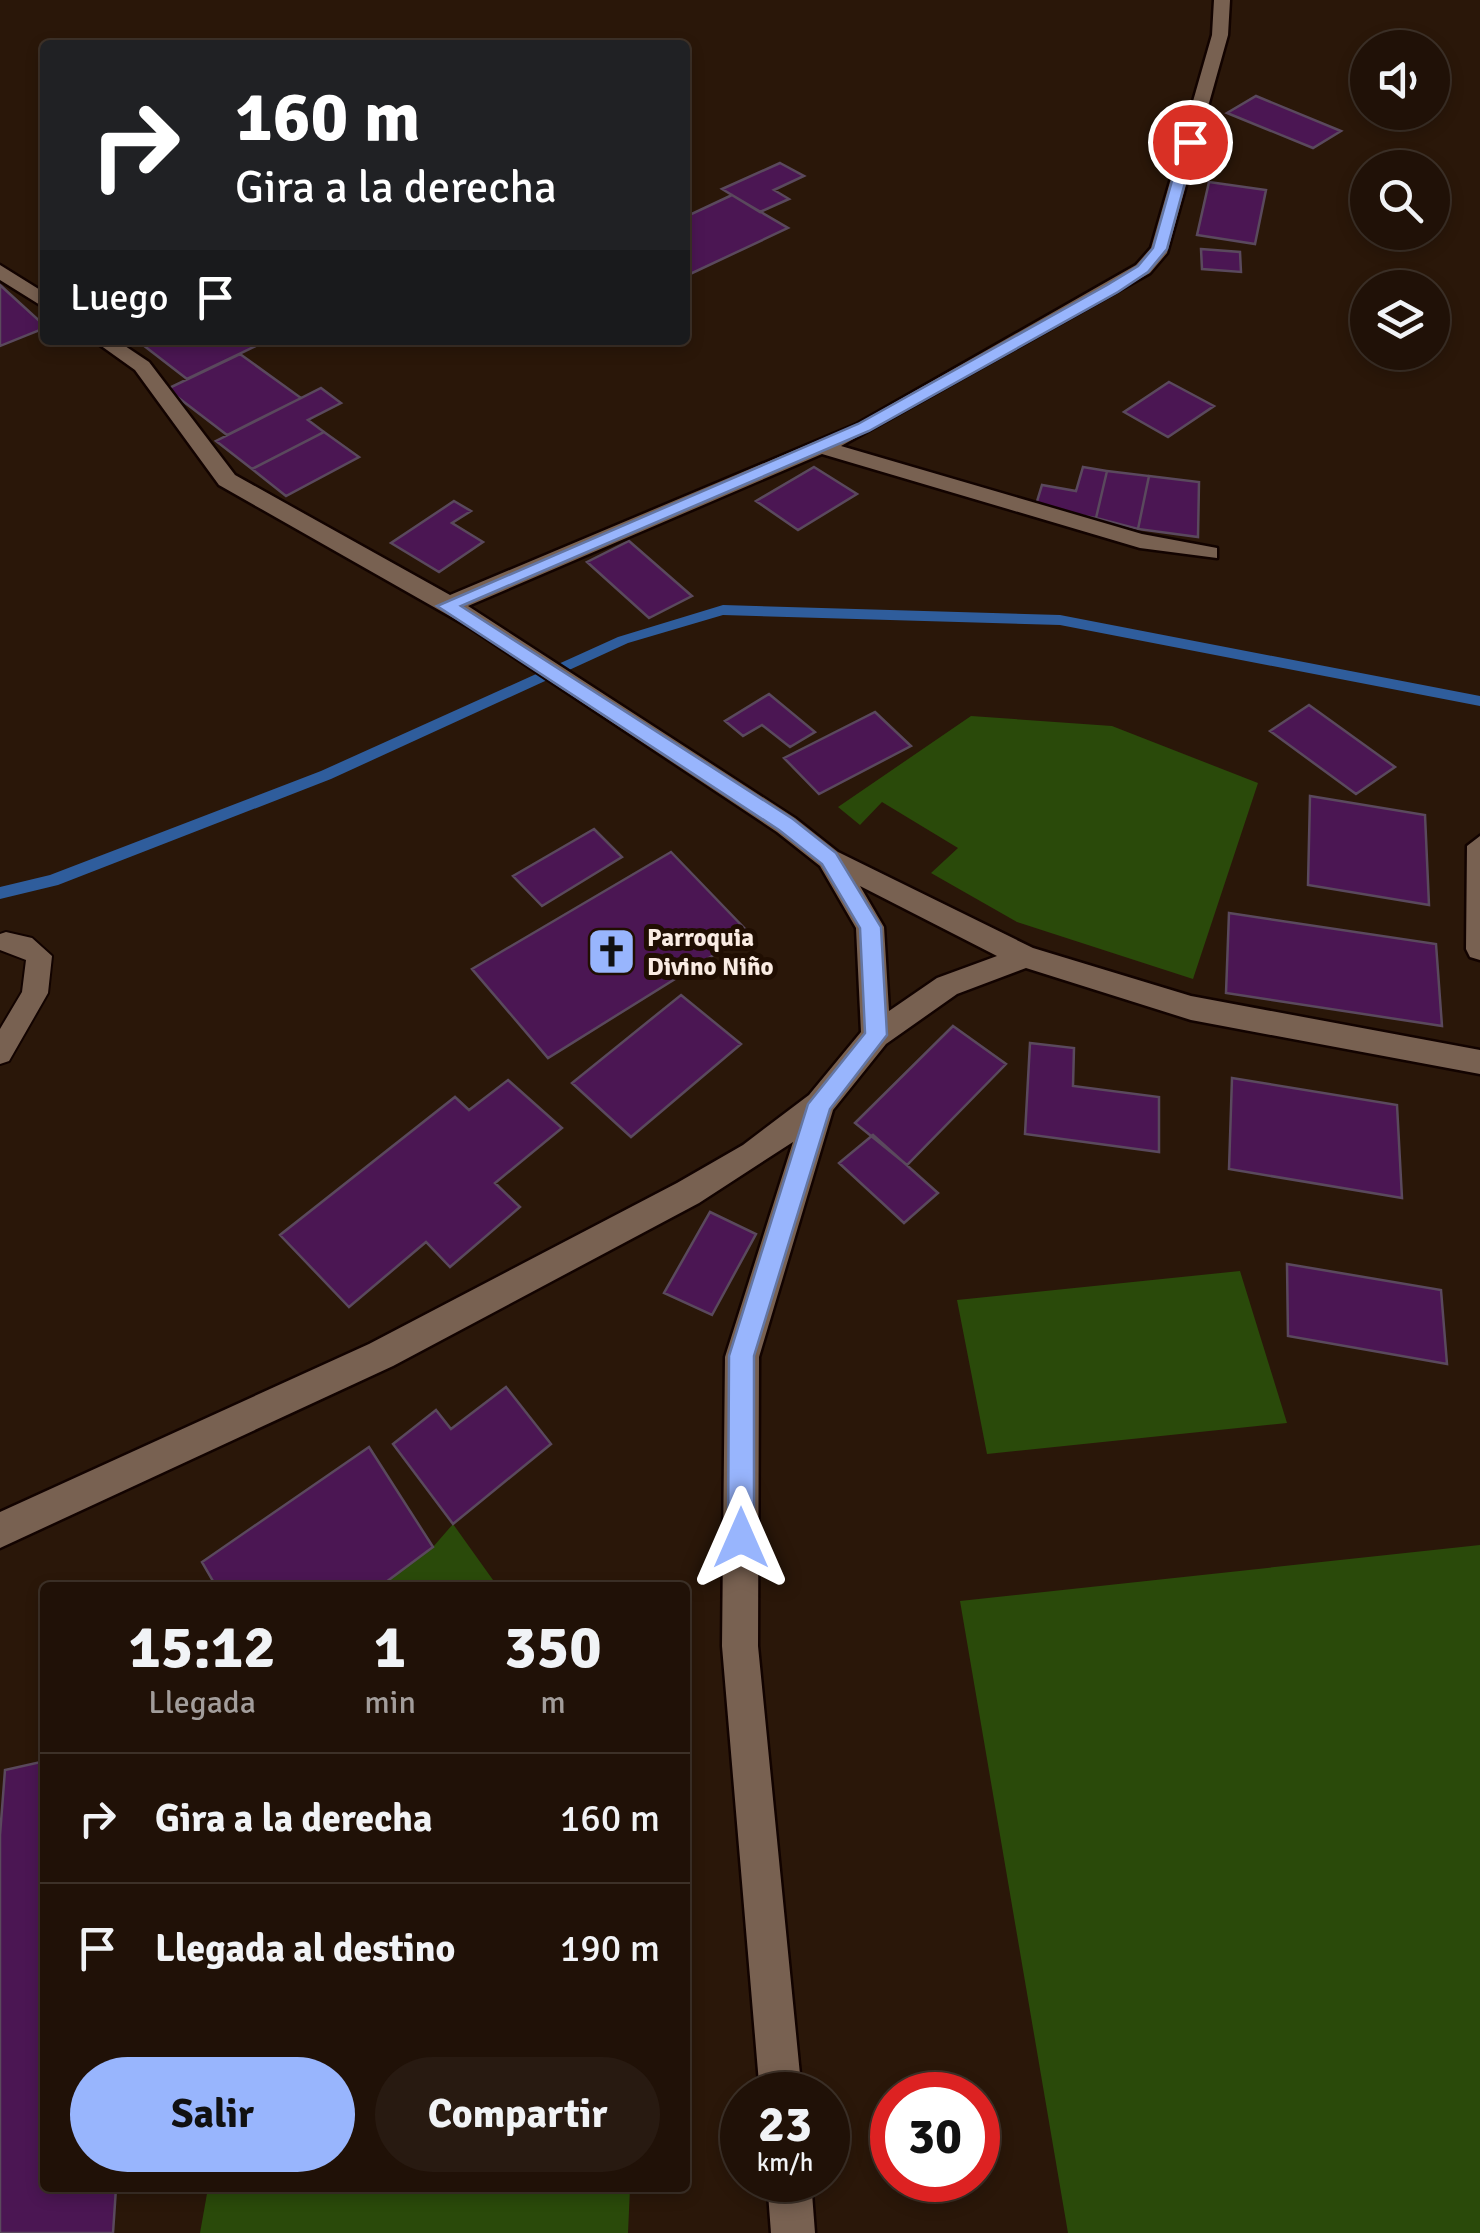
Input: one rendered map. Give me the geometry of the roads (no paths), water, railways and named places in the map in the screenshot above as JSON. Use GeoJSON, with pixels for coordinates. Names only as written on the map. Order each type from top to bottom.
{"type":"FeatureCollection","features":[{"type":"Feature","properties":{"kind":"street"},"geometry":{"type":"LineString","coordinates":[[446,606],[822,447],[934,390],[1143,269],[1160,249],[1220,35],[1222,0]]}},
{"type":"Feature","properties":{"kind":"street"},"geometry":{"type":"LineString","coordinates":[[0,272],[40,299]]}},
{"type":"Feature","properties":{"kind":"street"},"geometry":{"type":"LineString","coordinates":[[110,345],[142,366],[228,480],[477,621],[786,825],[829,859],[1025,957],[1191,1008],[1480,1062]]}},
{"type":"Feature","properties":{"kind":"street"},"geometry":{"type":"LineString","coordinates":[[822,447],[1140,541],[1209,553]]}},
{"type":"Feature","properties":{"kind":"street"},"geometry":{"type":"LineString","coordinates":[[1480,846],[1480,948]]}},
{"type":"Feature","properties":{"kind":"street"},"geometry":{"type":"LineString","coordinates":[[829,859],[870,927],[876,1035]]}},
{"type":"Feature","properties":{"kind":"street"},"geometry":{"type":"LineString","coordinates":[[0,1530],[382,1355],[688,1193],[754,1154],[820,1104],[876,1035],[947,986],[1025,957]]}},
{"type":"Feature","properties":{"kind":"street"},"geometry":{"type":"LineString","coordinates":[[779,2072],[740,1646],[742,1356],[820,1104]]}},
{"type":"Feature","properties":{"kind":"street"},"geometry":{"type":"LineString","coordinates":[[790,2202],[793,2233]]}},
{"type":"Feature","properties":{"kind":"lane"},"geometry":{"type":"LineString","coordinates":[[0,1053],[35,993],[39,956],[23,945],[6,942]]}},
{"type":"Feature","properties":{"kind":"waterway"},"geometry":{"type":"LineString","coordinates":[[0,893],[52,881],[326,775],[623,640],[723,610],[1060,620],[1480,701]]}},
{"type":"Feature","properties":{"kind":"place","name":"Parroquia Divino Niño"},"geometry":{"type":"Point","coordinates":[612,951]}}]}
